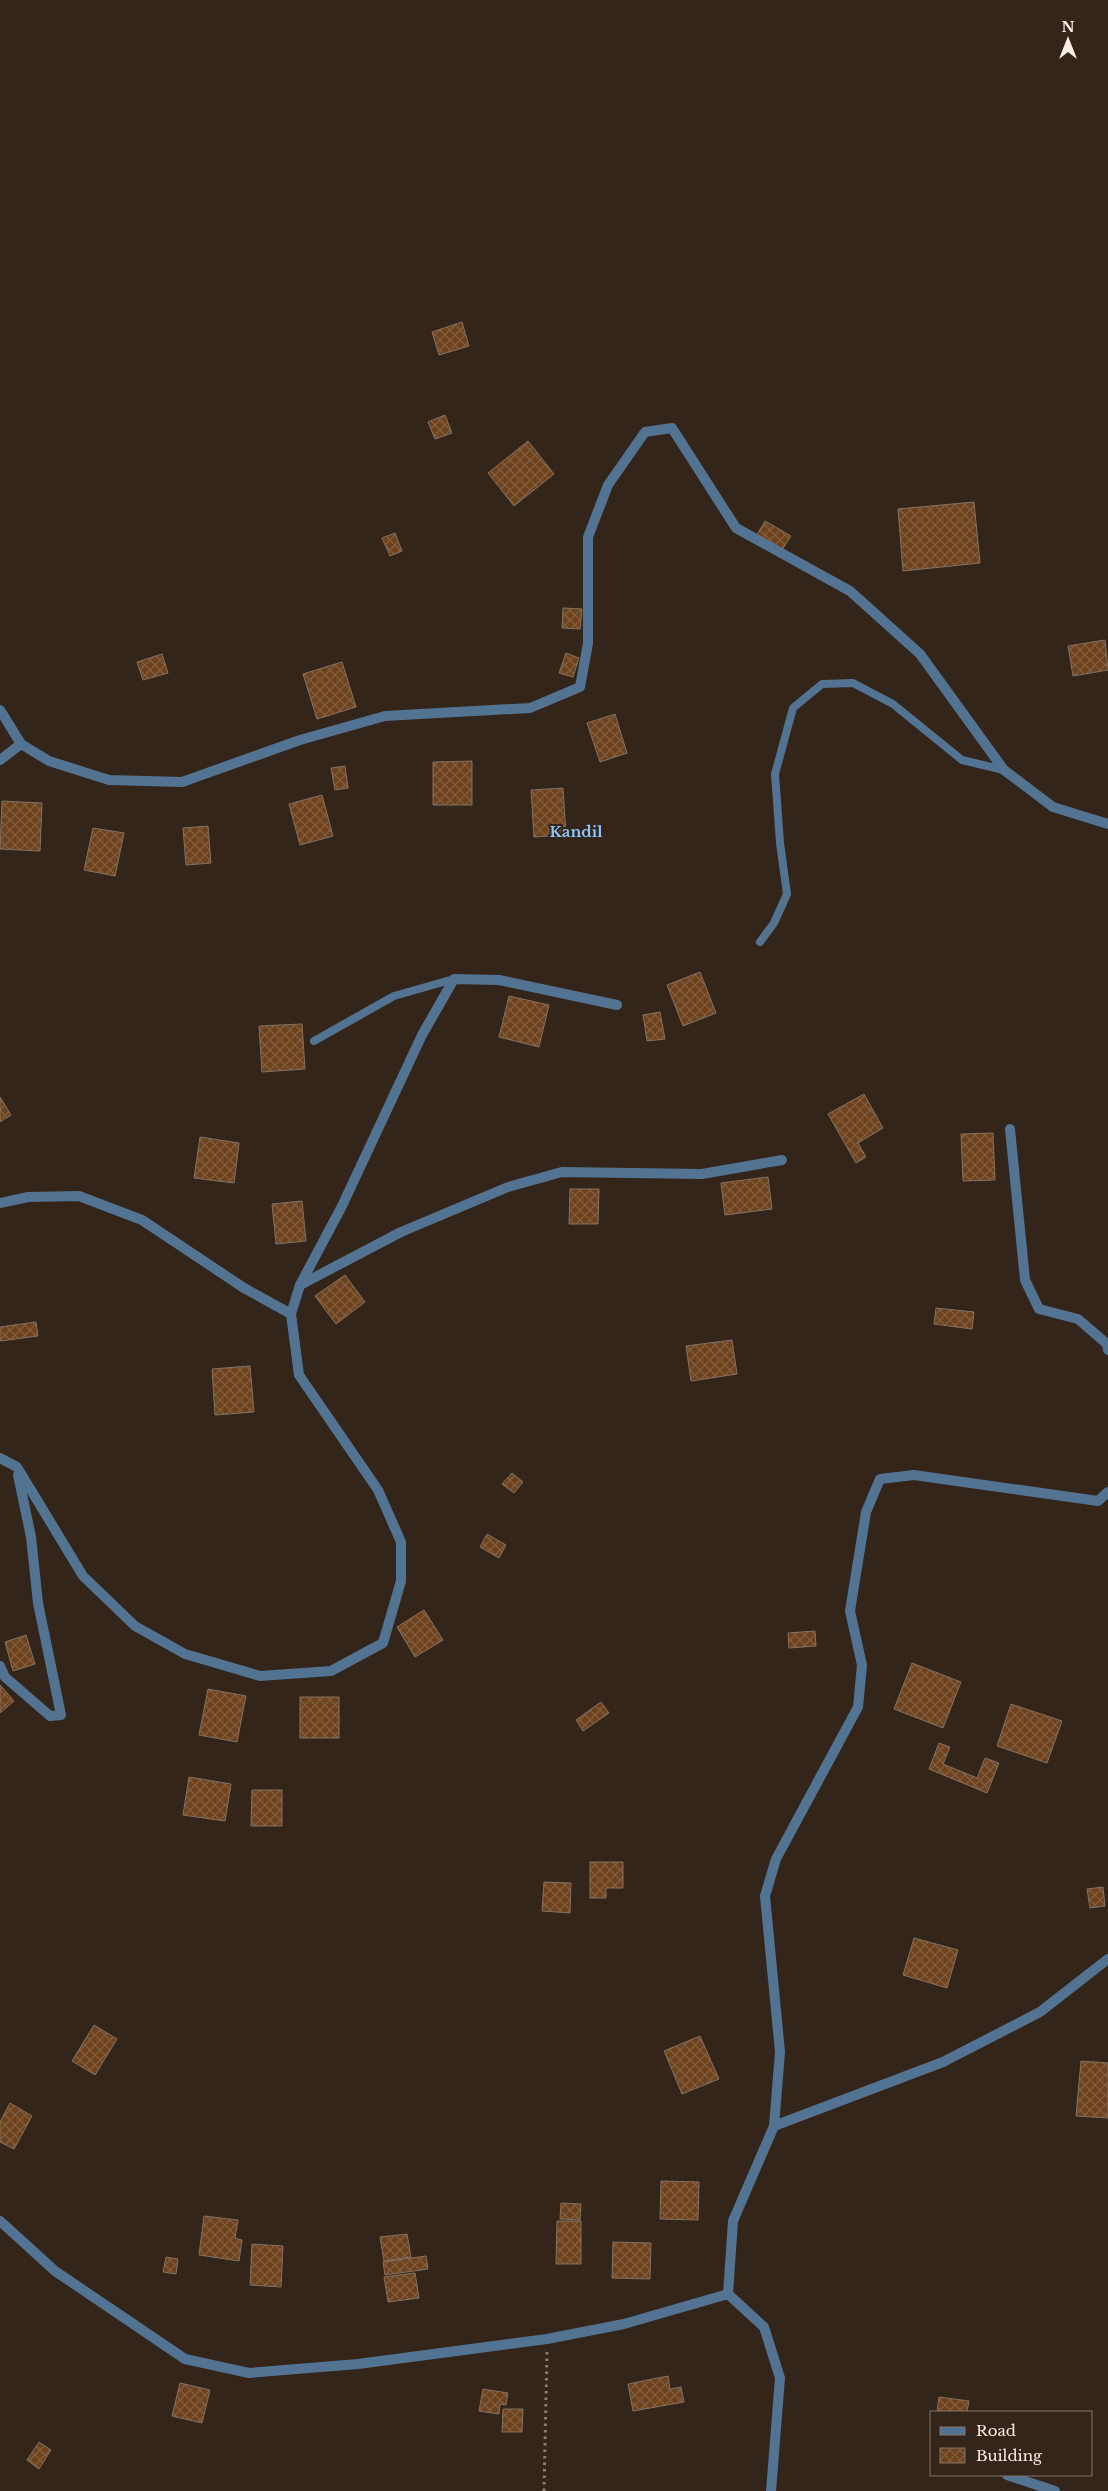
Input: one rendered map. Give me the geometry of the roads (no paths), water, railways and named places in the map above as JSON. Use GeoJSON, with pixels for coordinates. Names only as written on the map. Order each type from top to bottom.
{"type":"FeatureCollection","features":[{"type":"Feature","properties":{"kind":"street"},"geometry":{"type":"LineString","coordinates":[[0,710],[21,744],[49,761],[109,780],[182,782],[300,740],[385,716],[530,708],[580,687],[588,643],[588,537],[608,485],[645,432],[672,428],[736,528],[850,591],[920,654],[1004,770],[1053,807],[1108,824]]}},
{"type":"Feature","properties":{"kind":"street"},"geometry":{"type":"LineString","coordinates":[[0,760],[21,744]]}},
{"type":"Feature","properties":{"kind":"street"},"geometry":{"type":"LineString","coordinates":[[0,1458],[17,1467],[83,1576],[136,1626],[186,1654],[260,1676],[331,1671],[383,1643],[401,1581],[401,1542],[378,1490],[299,1375],[291,1314],[300,1285],[342,1206],[422,1035],[454,979],[499,980],[617,1005]]}},
{"type":"Feature","properties":{"kind":"street"},"geometry":{"type":"LineString","coordinates":[[1010,1129],[1026,1280],[1039,1309],[1078,1319],[1107,1344],[1108,1350]]}},
{"type":"Feature","properties":{"kind":"street"},"geometry":{"type":"LineString","coordinates":[[300,1285],[402,1232],[508,1187],[562,1172],[702,1174],[782,1160]]}},
{"type":"Feature","properties":{"kind":"street"},"geometry":{"type":"LineString","coordinates":[[0,1203],[28,1196],[79,1196],[142,1220],[244,1288],[291,1314]]}},
{"type":"Feature","properties":{"kind":"street"},"geometry":{"type":"LineString","coordinates":[[0,1666],[6,1676],[50,1716],[61,1715],[38,1603],[31,1538],[17,1467]]}},
{"type":"Feature","properties":{"kind":"street"},"geometry":{"type":"LineString","coordinates":[[728,2294],[733,2221],[774,2126],[780,2052],[765,1896],[776,1859],[858,1707],[862,1665],[850,1611],[866,1512],[880,1480],[914,1475],[1098,1501],[1108,1492]]}},
{"type":"Feature","properties":{"kind":"street"},"geometry":{"type":"LineString","coordinates":[[774,2126],[943,2062],[1040,2012],[1108,1959]]}},
{"type":"Feature","properties":{"kind":"street"},"geometry":{"type":"LineString","coordinates":[[0,2221],[56,2272],[186,2359],[249,2373],[358,2364],[547,2339],[624,2324],[728,2294]]}},
{"type":"Feature","properties":{"kind":"street"},"geometry":{"type":"LineString","coordinates":[[728,2294],[764,2326],[780,2378],[770,2491]]}},
{"type":"Feature","properties":{"kind":"street"},"geometry":{"type":"LineString","coordinates":[[1010,2476],[1055,2491]]}},
{"type":"Feature","properties":{"kind":"lane"},"geometry":{"type":"LineString","coordinates":[[760,942],[774,923],[787,894],[780,843],[775,774],[793,708],[822,684],[853,683],[893,704],[962,760],[1004,770]]}},
{"type":"Feature","properties":{"kind":"lane"},"geometry":{"type":"LineString","coordinates":[[314,1041],[394,996],[454,979]]}},
{"type":"Feature","properties":{"kind":"district","name":"Kandil"},"geometry":{"type":"Point","coordinates":[576,831]}}]}
